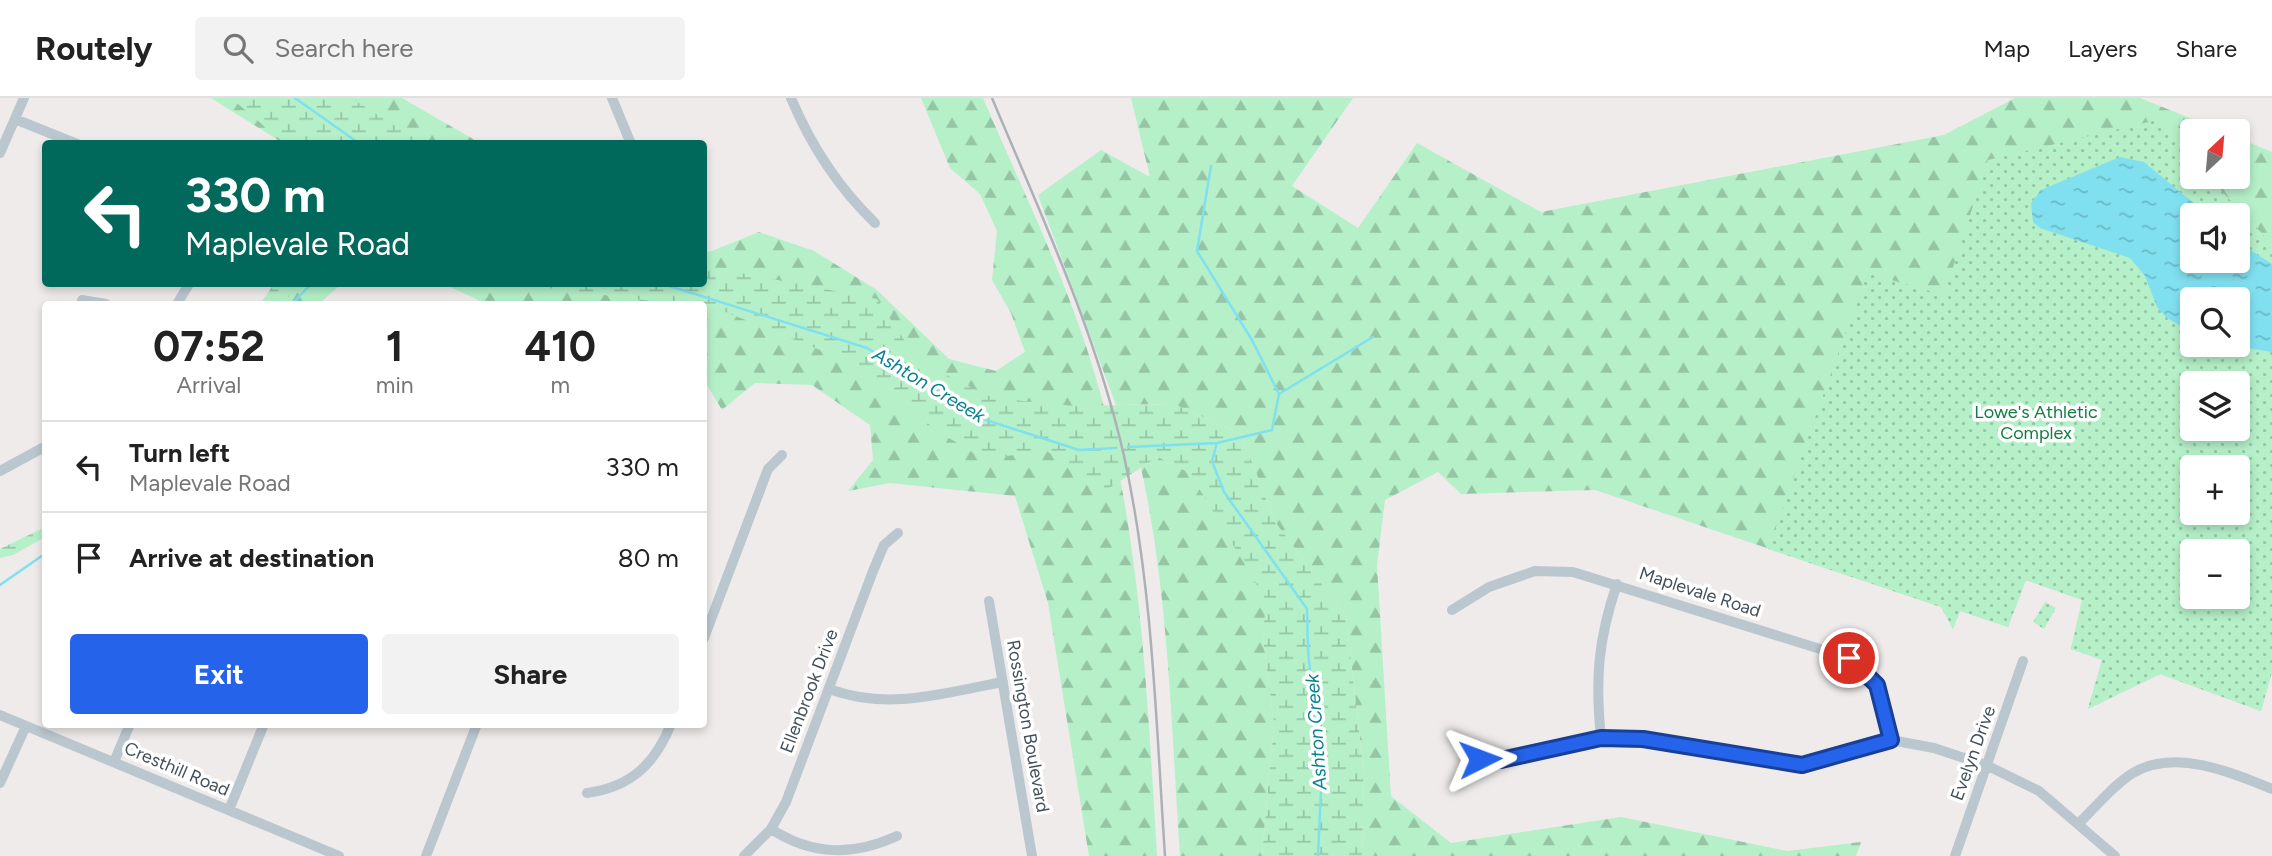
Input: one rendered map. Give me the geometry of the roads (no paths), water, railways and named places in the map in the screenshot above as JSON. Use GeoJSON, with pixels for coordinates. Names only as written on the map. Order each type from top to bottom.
{"type":"FeatureCollection","features":[{"type":"Feature","properties":{"kind":"street"},"geometry":{"type":"LineString","coordinates":[[0,153],[24,98]]}},
{"type":"Feature","properties":{"kind":"street"},"geometry":{"type":"LineString","coordinates":[[612,98],[629,140]]}},
{"type":"Feature","properties":{"kind":"street"},"geometry":{"type":"LineString","coordinates":[[791,98],[806,134],[847,196],[875,223]]}},
{"type":"Feature","properties":{"kind":"street"},"geometry":{"type":"LineString","coordinates":[[15,119],[67,140]]}},
{"type":"Feature","properties":{"kind":"street"},"geometry":{"type":"LineString","coordinates":[[82,300],[88,301]]}},
{"type":"Feature","properties":{"kind":"street"},"geometry":{"type":"LineString","coordinates":[[0,471],[42,448]]}},
{"type":"Feature","properties":{"kind":"street"},"geometry":{"type":"LineString","coordinates":[[707,630],[768,469],[782,455]]}},
{"type":"Feature","properties":{"kind":"street","name":"Ellenbrook Drive"},"geometry":{"type":"LineString","coordinates":[[744,856],[771,829],[786,802],[884,545],[898,533]]}},
{"type":"Feature","properties":{"kind":"street","name":"Maplevale Road"},"geometry":{"type":"LineString","coordinates":[[1452,610],[1489,587],[1535,571],[1573,572],[1617,584],[1849,658],[1877,685],[1891,740]]}},
{"type":"Feature","properties":{"kind":"street"},"geometry":{"type":"LineString","coordinates":[[1601,738],[1598,705],[1599,650],[1617,584]]}},
{"type":"Feature","properties":{"kind":"street","name":"Rossington Boulevard"},"geometry":{"type":"LineString","coordinates":[[989,601],[1032,856]]}},
{"type":"Feature","properties":{"kind":"street","name":"Evelyn Drive"},"geometry":{"type":"LineString","coordinates":[[1955,856],[2023,660]]}},
{"type":"Feature","properties":{"kind":"street"},"geometry":{"type":"LineString","coordinates":[[829,689],[862,699],[896,701],[1003,682]]}},
{"type":"Feature","properties":{"kind":"street","name":"Cresthill Road"},"geometry":{"type":"LineString","coordinates":[[0,715],[339,856]]}},
{"type":"Feature","properties":{"kind":"street"},"geometry":{"type":"LineString","coordinates":[[0,783],[26,726]]}},
{"type":"Feature","properties":{"kind":"street"},"geometry":{"type":"LineString","coordinates":[[114,762],[128,728]]}},
{"type":"Feature","properties":{"kind":"street"},"geometry":{"type":"LineString","coordinates":[[229,810],[262,728]]}},
{"type":"Feature","properties":{"kind":"street"},"geometry":{"type":"LineString","coordinates":[[426,856],[475,728]]}},
{"type":"Feature","properties":{"kind":"street"},"geometry":{"type":"LineString","coordinates":[[587,793],[615,787],[640,773],[656,756],[669,728]]}},
{"type":"Feature","properties":{"kind":"street"},"geometry":{"type":"LineString","coordinates":[[1480,759],[1501,760],[1601,738],[1643,739],[1802,765],[1891,740],[1934,748],[1987,766],[2039,791],[2115,856]]}},
{"type":"Feature","properties":{"kind":"street"},"geometry":{"type":"LineString","coordinates":[[2078,824],[2130,774],[2151,763],[2174,760],[2272,789]]}},
{"type":"Feature","properties":{"kind":"street"},"geometry":{"type":"LineString","coordinates":[[771,829],[802,846],[833,853],[865,850],[897,836]]}},
{"type":"Feature","properties":{"kind":"water"},"geometry":{"type":"Polygon","coordinates":[[[2120,157],[2144,162],[2194,203],[2180,203],[2180,273],[2250,273],[2250,250],[2272,264],[2272,352],[2250,349],[2250,287],[2180,287],[2180,326],[2167,318],[2157,307],[2145,276],[2130,258],[2040,228],[2033,222],[2031,203],[2041,190],[2120,157]]]}},
{"type":"Feature","properties":{"kind":"waterway","name":"Ashton Creeek"},"geometry":{"type":"LineString","coordinates":[[295,98],[354,140]]}},
{"type":"Feature","properties":{"kind":"waterway"},"geometry":{"type":"LineString","coordinates":[[1211,166],[1197,251],[1252,340],[1279,394]]}},
{"type":"Feature","properties":{"kind":"waterway"},"geometry":{"type":"LineString","coordinates":[[295,301],[308,287]]}},
{"type":"Feature","properties":{"kind":"waterway","name":"Ashton Creeek"},"geometry":{"type":"LineString","coordinates":[[673,287],[867,348],[986,420],[1079,450],[1116,448]]}},
{"type":"Feature","properties":{"kind":"waterway"},"geometry":{"type":"LineString","coordinates":[[1128,447],[1217,443],[1272,430],[1279,394],[1373,337]]}},
{"type":"Feature","properties":{"kind":"waterway","name":"Ashton Creek"},"geometry":{"type":"LineString","coordinates":[[1217,443],[1212,461],[1224,492],[1307,609],[1308,650],[1321,788],[1318,856]]}},
{"type":"Feature","properties":{"kind":"waterway"},"geometry":{"type":"LineString","coordinates":[[0,585],[42,556]]}},
{"type":"Feature","properties":{"kind":"railway"},"geometry":{"type":"LineString","coordinates":[[992,98],[1083,319],[1124,456],[1134,505],[1147,605],[1165,856]]}},
{"type":"Feature","properties":{"kind":"park label","name":"Lowe's Athletic Complex"},"geometry":{"type":"Point","coordinates":[2036,422]}}]}
